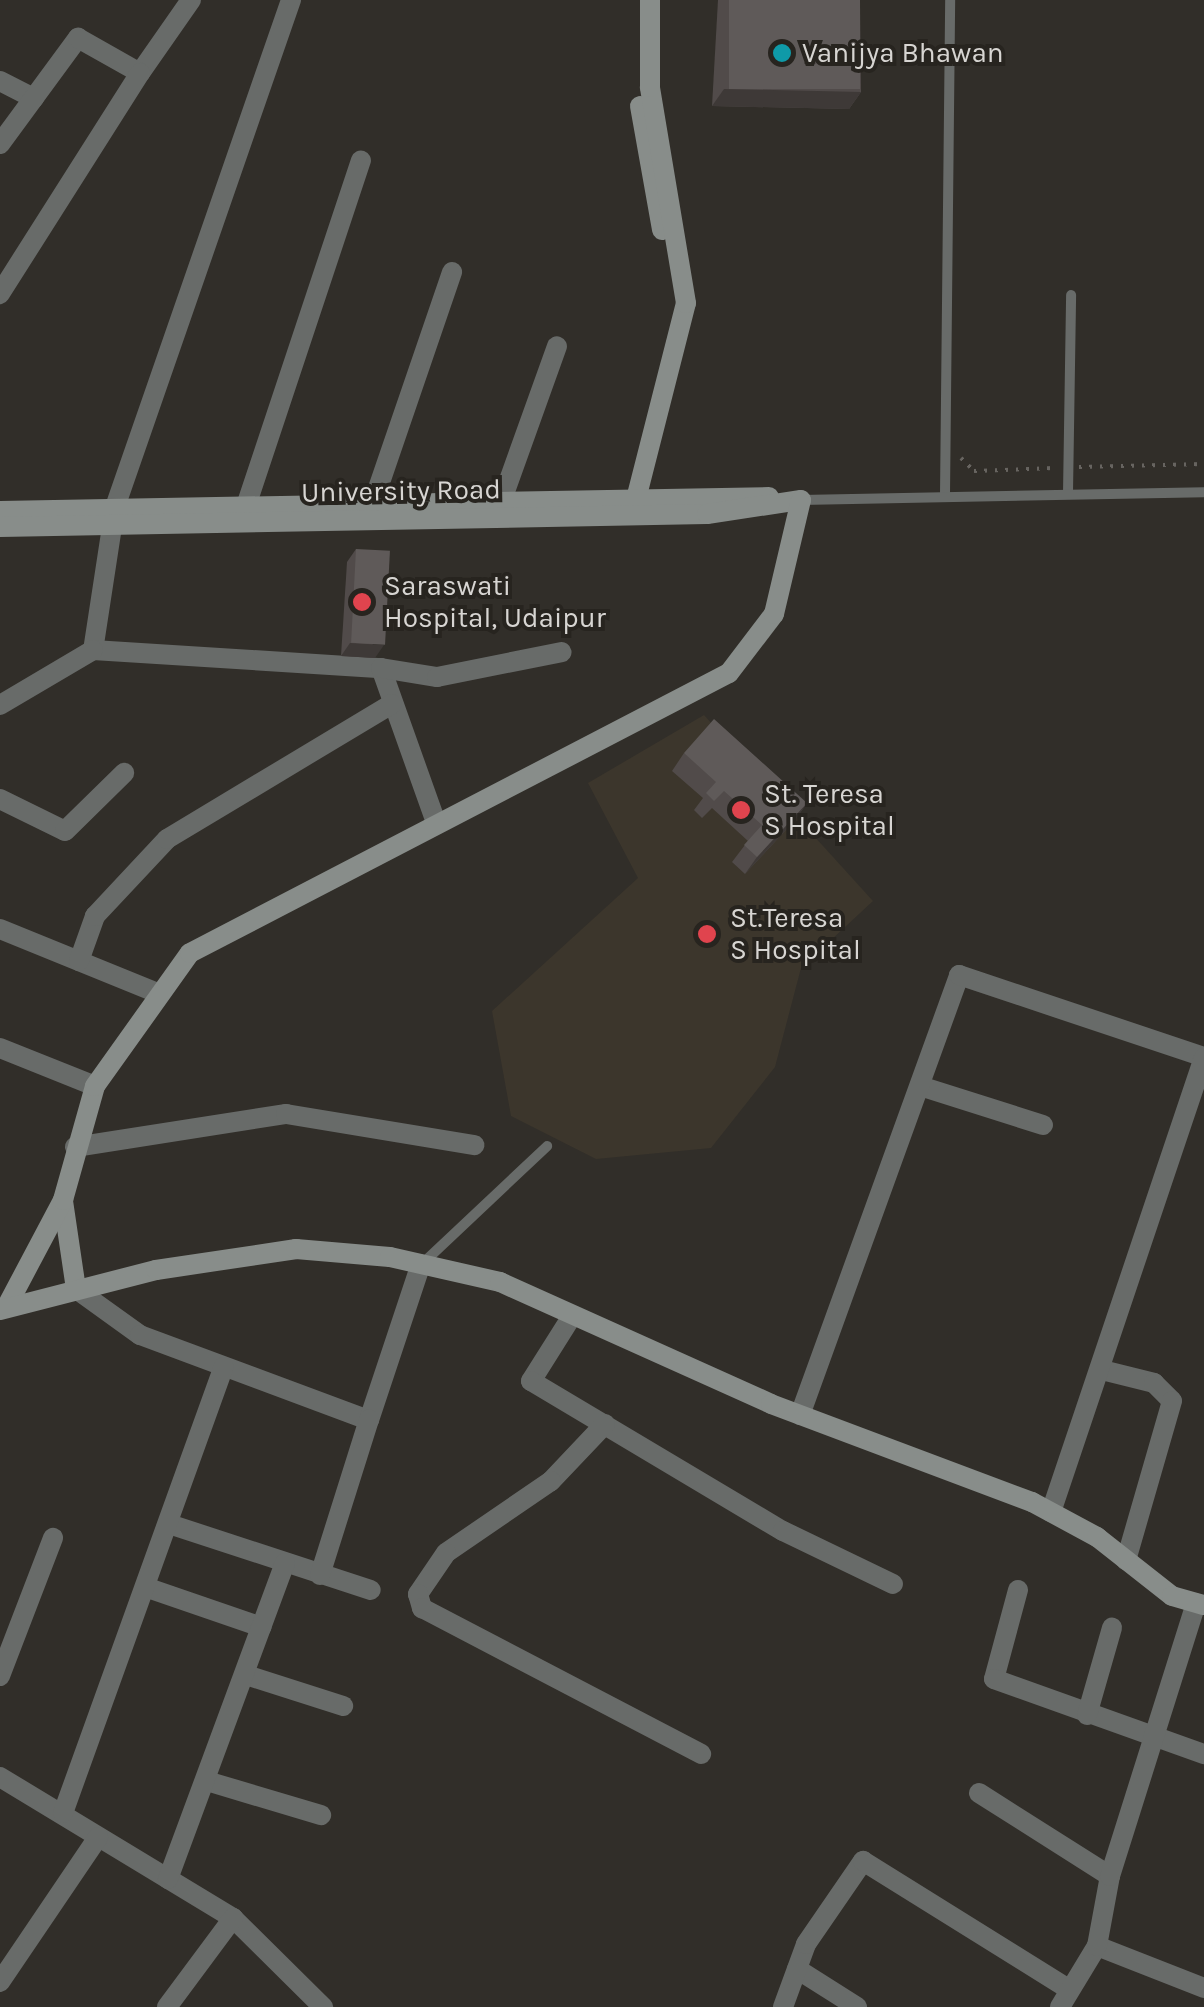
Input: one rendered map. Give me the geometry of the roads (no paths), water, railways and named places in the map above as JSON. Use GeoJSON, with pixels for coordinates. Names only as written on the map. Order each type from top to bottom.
{"type":"FeatureCollection","features":[{"type":"Feature","properties":{"kind":"street"},"geometry":{"type":"LineString","coordinates":[[0,294],[191,0]]}},
{"type":"Feature","properties":{"kind":"street"},"geometry":{"type":"LineString","coordinates":[[94,650],[113,515],[292,0]]}},
{"type":"Feature","properties":{"kind":"street"},"geometry":{"type":"LineString","coordinates":[[638,0],[638,94],[683,324]]}},
{"type":"Feature","properties":{"kind":"street"},"geometry":{"type":"LineString","coordinates":[[635,515],[635,493],[683,324],[650,87],[650,0]]}},
{"type":"Feature","properties":{"kind":"street"},"geometry":{"type":"LineString","coordinates":[[2,139],[78,38],[140,73]]}},
{"type":"Feature","properties":{"kind":"street"},"geometry":{"type":"LineString","coordinates":[[0,81],[34,98]]}},
{"type":"Feature","properties":{"kind":"street"},"geometry":{"type":"LineString","coordinates":[[247,503],[361,160]]}},
{"type":"Feature","properties":{"kind":"street"},"geometry":{"type":"LineString","coordinates":[[374,500],[452,272]]}},
{"type":"Feature","properties":{"kind":"street"},"geometry":{"type":"LineString","coordinates":[[503,496],[557,346]]}},
{"type":"Feature","properties":{"kind":"street","name":"University Road"},"geometry":{"type":"LineString","coordinates":[[0,527],[247,503],[635,493],[801,500]]}},
{"type":"Feature","properties":{"kind":"street"},"geometry":{"type":"LineString","coordinates":[[4,1307],[63,1200],[75,1146],[95,1086],[190,953],[435,820],[729,672],[774,614],[801,500]]}},
{"type":"Feature","properties":{"kind":"street","name":"University Road"},"geometry":{"type":"LineString","coordinates":[[0,511],[113,515],[635,515],[801,500]]}},
{"type":"Feature","properties":{"kind":"street"},"geometry":{"type":"LineString","coordinates":[[0,705],[94,650],[381,668],[438,677],[562,652]]}},
{"type":"Feature","properties":{"kind":"street"},"geometry":{"type":"LineString","coordinates":[[381,668],[435,820]]}},
{"type":"Feature","properties":{"kind":"street"},"geometry":{"type":"LineString","coordinates":[[80,961],[95,916],[167,839],[392,704]]}},
{"type":"Feature","properties":{"kind":"street"},"geometry":{"type":"LineString","coordinates":[[0,798],[66,831],[124,774]]}},
{"type":"Feature","properties":{"kind":"street"},"geometry":{"type":"LineString","coordinates":[[0,929],[158,993]]}},
{"type":"Feature","properties":{"kind":"street"},"geometry":{"type":"LineString","coordinates":[[800,1415],[959,974],[1204,1057],[1052,1512]]}},
{"type":"Feature","properties":{"kind":"street"},"geometry":{"type":"LineString","coordinates":[[0,1048],[95,1086]]}},
{"type":"Feature","properties":{"kind":"street"},"geometry":{"type":"LineString","coordinates":[[920,1086],[1043,1125]]}},
{"type":"Feature","properties":{"kind":"street"},"geometry":{"type":"LineString","coordinates":[[75,1146],[286,1114],[474,1145]]}},
{"type":"Feature","properties":{"kind":"street"},"geometry":{"type":"LineString","coordinates":[[63,1200],[76,1289],[140,1335],[369,1420]]}},
{"type":"Feature","properties":{"kind":"street"},"geometry":{"type":"LineString","coordinates":[[4,1307],[76,1289],[296,1250],[421,1264],[500,1282],[800,1415],[1052,1512],[1200,1604],[1110,1876],[1097,1946],[1064,1998],[863,1861],[797,1970],[782,2007]]}},
{"type":"Feature","properties":{"kind":"street"},"geometry":{"type":"LineString","coordinates":[[320,1575],[421,1264]]}},
{"type":"Feature","properties":{"kind":"street"},"geometry":{"type":"LineString","coordinates":[[572,1316],[530,1382],[783,1531],[893,1584]]}},
{"type":"Feature","properties":{"kind":"street"},"geometry":{"type":"LineString","coordinates":[[63,1813],[172,1525],[224,1367]]}},
{"type":"Feature","properties":{"kind":"street"},"geometry":{"type":"LineString","coordinates":[[1102,1370],[1154,1383],[1172,1400],[1126,1560]]}},
{"type":"Feature","properties":{"kind":"street"},"geometry":{"type":"LineString","coordinates":[[605,1424],[551,1482],[446,1553],[418,1594],[422,1608],[701,1754]]}},
{"type":"Feature","properties":{"kind":"street"},"geometry":{"type":"LineString","coordinates":[[172,1525],[371,1590]]}},
{"type":"Feature","properties":{"kind":"street"},"geometry":{"type":"LineString","coordinates":[[0,1676],[6,1646],[53,1538]]}},
{"type":"Feature","properties":{"kind":"street"},"geometry":{"type":"LineString","coordinates":[[168,1879],[210,1782],[285,1563]]}},
{"type":"Feature","properties":{"kind":"street"},"geometry":{"type":"LineString","coordinates":[[148,1588],[261,1627]]}},
{"type":"Feature","properties":{"kind":"street"},"geometry":{"type":"LineString","coordinates":[[1018,1590],[994,1679],[1087,1716],[1204,1754]]}},
{"type":"Feature","properties":{"kind":"street"},"geometry":{"type":"LineString","coordinates":[[1087,1716],[1112,1628]]}},
{"type":"Feature","properties":{"kind":"street"},"geometry":{"type":"LineString","coordinates":[[246,1674],[343,1706]]}},
{"type":"Feature","properties":{"kind":"street"},"geometry":{"type":"LineString","coordinates":[[210,1782],[321,1815]]}},
{"type":"Feature","properties":{"kind":"street"},"geometry":{"type":"LineString","coordinates":[[4,1785],[63,1813],[234,1918],[322,2007]]}},
{"type":"Feature","properties":{"kind":"street"},"geometry":{"type":"LineString","coordinates":[[979,1793],[1110,1876]]}},
{"type":"Feature","properties":{"kind":"street"},"geometry":{"type":"LineString","coordinates":[[0,1982],[98,1837]]}},
{"type":"Feature","properties":{"kind":"street"},"geometry":{"type":"LineString","coordinates":[[167,2007],[234,1918]]}},
{"type":"Feature","properties":{"kind":"street"},"geometry":{"type":"LineString","coordinates":[[1097,1946],[1204,1992],[1199,2007]]}},
{"type":"Feature","properties":{"kind":"street"},"geometry":{"type":"LineString","coordinates":[[797,1970],[857,2007]]}},
{"type":"Feature","properties":{"kind":"lane"},"geometry":{"type":"LineString","coordinates":[[945,494],[950,0]]}},
{"type":"Feature","properties":{"kind":"lane"},"geometry":{"type":"LineString","coordinates":[[1068,493],[1072,296]]}},
{"type":"Feature","properties":{"kind":"lane","name":"University Road"},"geometry":{"type":"LineString","coordinates":[[801,500],[945,494],[1204,492]]}},
{"type":"Feature","properties":{"kind":"lane"},"geometry":{"type":"LineString","coordinates":[[421,1264],[547,1146]]}},
{"type":"Feature","properties":{"kind":"place","name":"Vanijya Bhawan"},"geometry":{"type":"Point","coordinates":[782,53]}},
{"type":"Feature","properties":{"kind":"place","name":"Saraswati Hospital, Udaipur"},"geometry":{"type":"Point","coordinates":[362,602]}},
{"type":"Feature","properties":{"kind":"place","name":"St. Teresa S Hospital"},"geometry":{"type":"Point","coordinates":[741,810]}},
{"type":"Feature","properties":{"kind":"place","name":"St.Teresa S Hospital"},"geometry":{"type":"Point","coordinates":[707,934]}}]}
